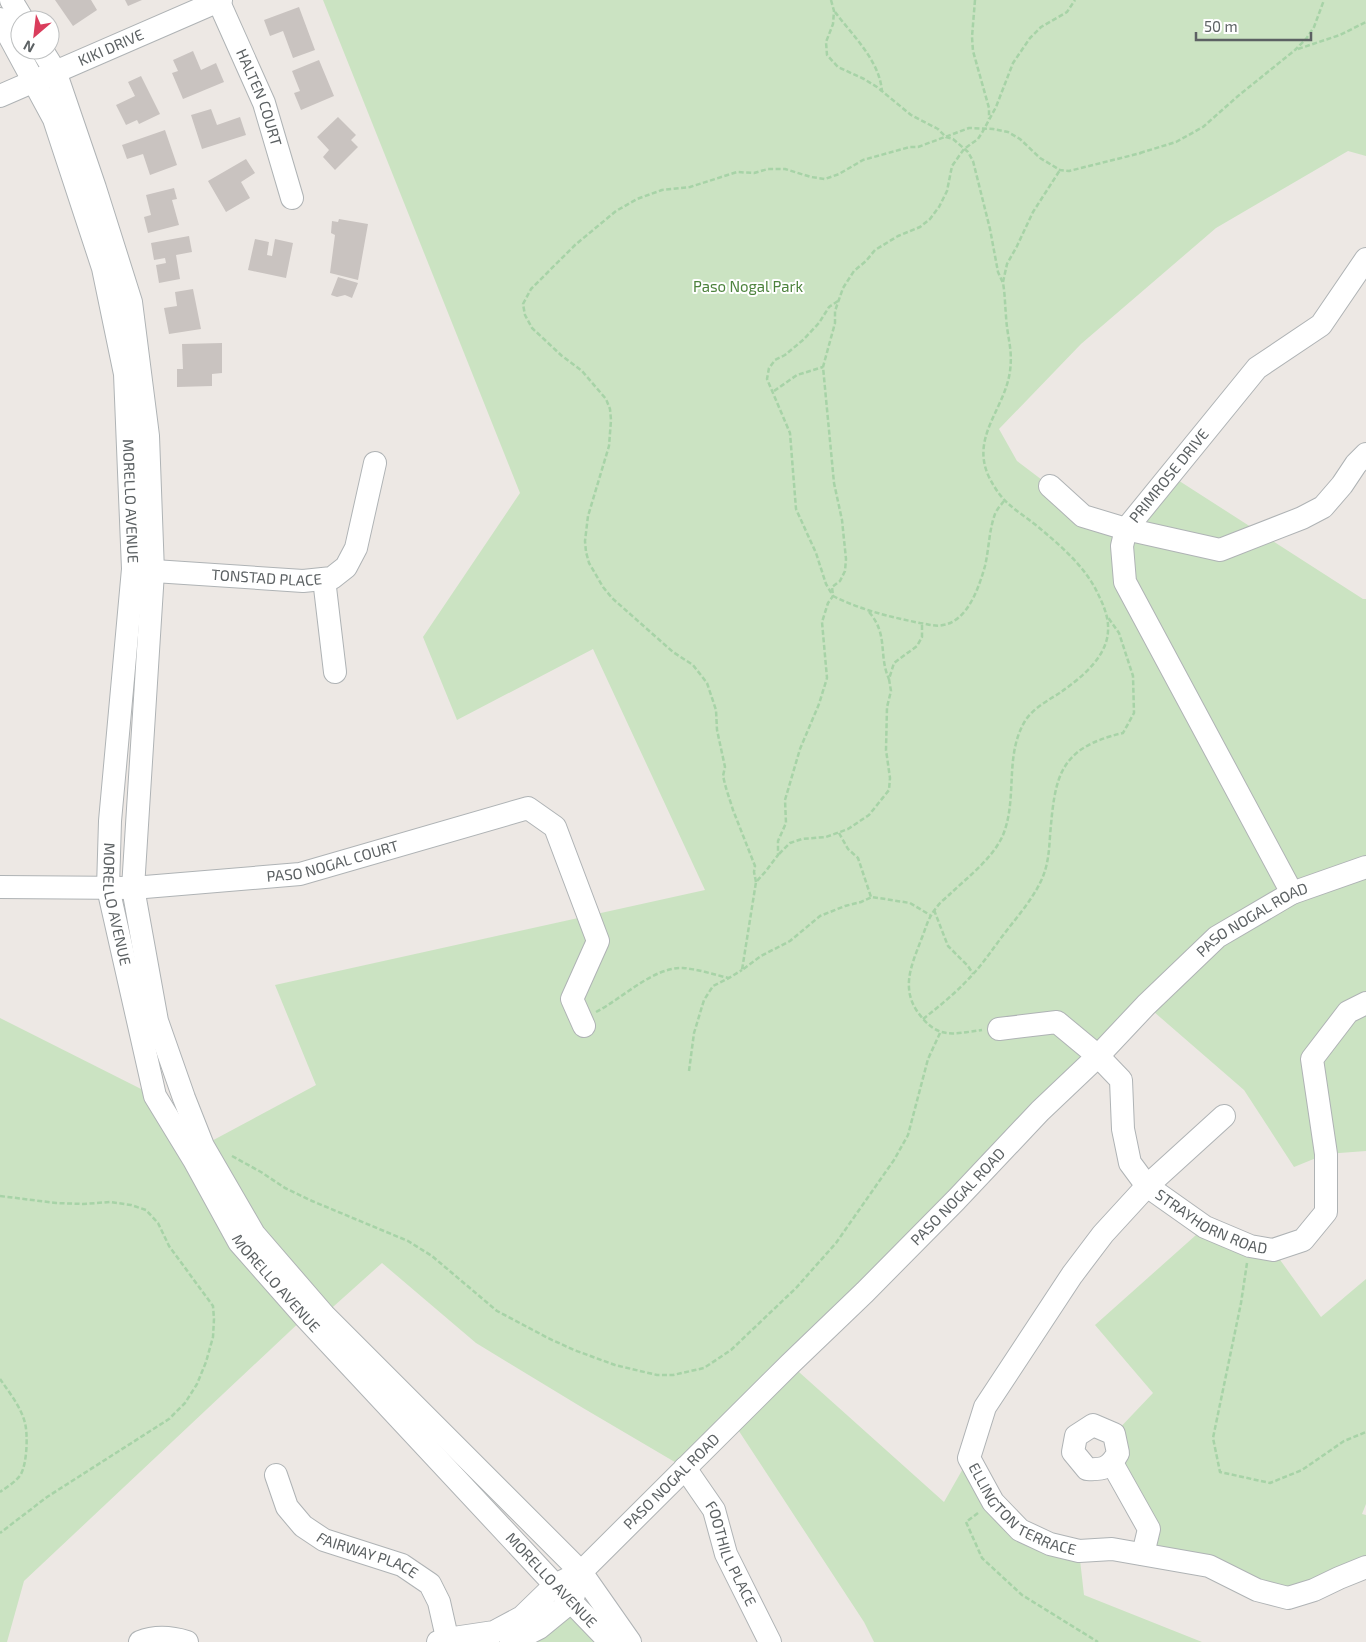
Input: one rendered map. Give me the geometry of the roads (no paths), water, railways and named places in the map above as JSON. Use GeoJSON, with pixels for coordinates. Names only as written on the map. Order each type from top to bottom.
{"type":"FeatureCollection","features":[{"type":"Feature","properties":{"kind":"street","name":"KIKI DRIVE"},"geometry":{"type":"LineString","coordinates":[[0,96],[219,0]]}},
{"type":"Feature","properties":{"kind":"street","name":"HALTEN COURT"},"geometry":{"type":"LineString","coordinates":[[219,0],[264,103],[292,198]]}},
{"type":"Feature","properties":{"kind":"street","name":"MORELLO AVENUE"},"geometry":{"type":"LineString","coordinates":[[0,19],[54,119],[103,268],[125,374],[143,570],[110,821],[108,888],[155,1096],[194,1160],[239,1242],[305,1317],[610,1642]]}},
{"type":"Feature","properties":{"kind":"street","name":"MORELLO AVENUE"},"geometry":{"type":"LineString","coordinates":[[48,60],[55,71],[131,302],[148,436],[133,888],[157,1021],[203,1146],[254,1234],[324,1315],[581,1572],[630,1642]]}},
{"type":"Feature","properties":{"kind":"street","name":"PRIMROSE DRIVE"},"geometry":{"type":"LineString","coordinates":[[1292,893],[1125,582],[1122,546],[1126,529],[1257,368],[1321,325],[1366,260]]}},
{"type":"Feature","properties":{"kind":"street"},"geometry":{"type":"LineString","coordinates":[[1050,486],[1083,516],[1126,529],[1220,550],[1323,508],[1356,464],[1366,454]]}},
{"type":"Feature","properties":{"kind":"street","name":"TONSTAD PLACE"},"geometry":{"type":"LineString","coordinates":[[143,570],[303,581],[332,578],[346,567],[356,548],[375,463]]}},
{"type":"Feature","properties":{"kind":"street"},"geometry":{"type":"LineString","coordinates":[[324,579],[335,672]]}},
{"type":"Feature","properties":{"kind":"street","name":"PASO NOGAL COURT"},"geometry":{"type":"LineString","coordinates":[[133,888],[300,874],[528,808],[555,827],[598,940],[572,999],[583,1023]]}},
{"type":"Feature","properties":{"kind":"street","name":"PASO NOGAL ROAD"},"geometry":{"type":"LineString","coordinates":[[581,1572],[790,1364],[866,1292],[963,1194],[1040,1111],[1217,937],[1292,893],[1366,867]]}},
{"type":"Feature","properties":{"kind":"street"},"geometry":{"type":"LineString","coordinates":[[0,887],[133,888]]}},
{"type":"Feature","properties":{"kind":"street","name":"STRAYHORN ROAD"},"geometry":{"type":"LineString","coordinates":[[999,1029],[1057,1022],[1098,1056],[1121,1080],[1124,1129],[1130,1162],[1147,1186],[1205,1227],[1250,1246],[1273,1250],[1303,1240],[1326,1212],[1326,1154],[1312,1059],[1348,1012],[1366,1003]]}},
{"type":"Feature","properties":{"kind":"street","name":"ELLINGTON TERRACE"},"geometry":{"type":"LineString","coordinates":[[1224,1116],[1147,1186],[1102,1234],[1072,1275],[985,1407],[970,1458],[993,1502],[1020,1530],[1050,1544],[1079,1552],[1112,1549],[1209,1566],[1258,1590],[1288,1598],[1314,1590],[1366,1567]]}},
{"type":"Feature","properties":{"kind":"street"},"geometry":{"type":"LineString","coordinates":[[1112,1463],[1149,1529],[1143,1554]]}},
{"type":"Feature","properties":{"kind":"street","name":"FOOTHILL PLACE"},"geometry":{"type":"LineString","coordinates":[[685,1468],[714,1510],[726,1554],[770,1642]]}},
{"type":"Feature","properties":{"kind":"street","name":"FAIRWAY PLACE"},"geometry":{"type":"LineString","coordinates":[[276,1475],[287,1507],[303,1526],[324,1540],[402,1565],[430,1584],[439,1602],[444,1641]]}},
{"type":"Feature","properties":{"kind":"street"},"geometry":{"type":"LineString","coordinates":[[444,1641],[494,1632],[522,1617],[555,1585],[581,1572]]}},
{"type":"Feature","properties":{"kind":"street"},"geometry":{"type":"LineString","coordinates":[[511,1642],[539,1628],[572,1601],[581,1572]]}},
{"type":"Feature","properties":{"kind":"street"},"geometry":{"type":"LineString","coordinates":[[140,1642],[148,1639],[174,1638],[186,1642]]}},
{"type":"Feature","properties":{"kind":"park label","name":"Paso Nogal Park"},"geometry":{"type":"Point","coordinates":[748,287]}}]}
